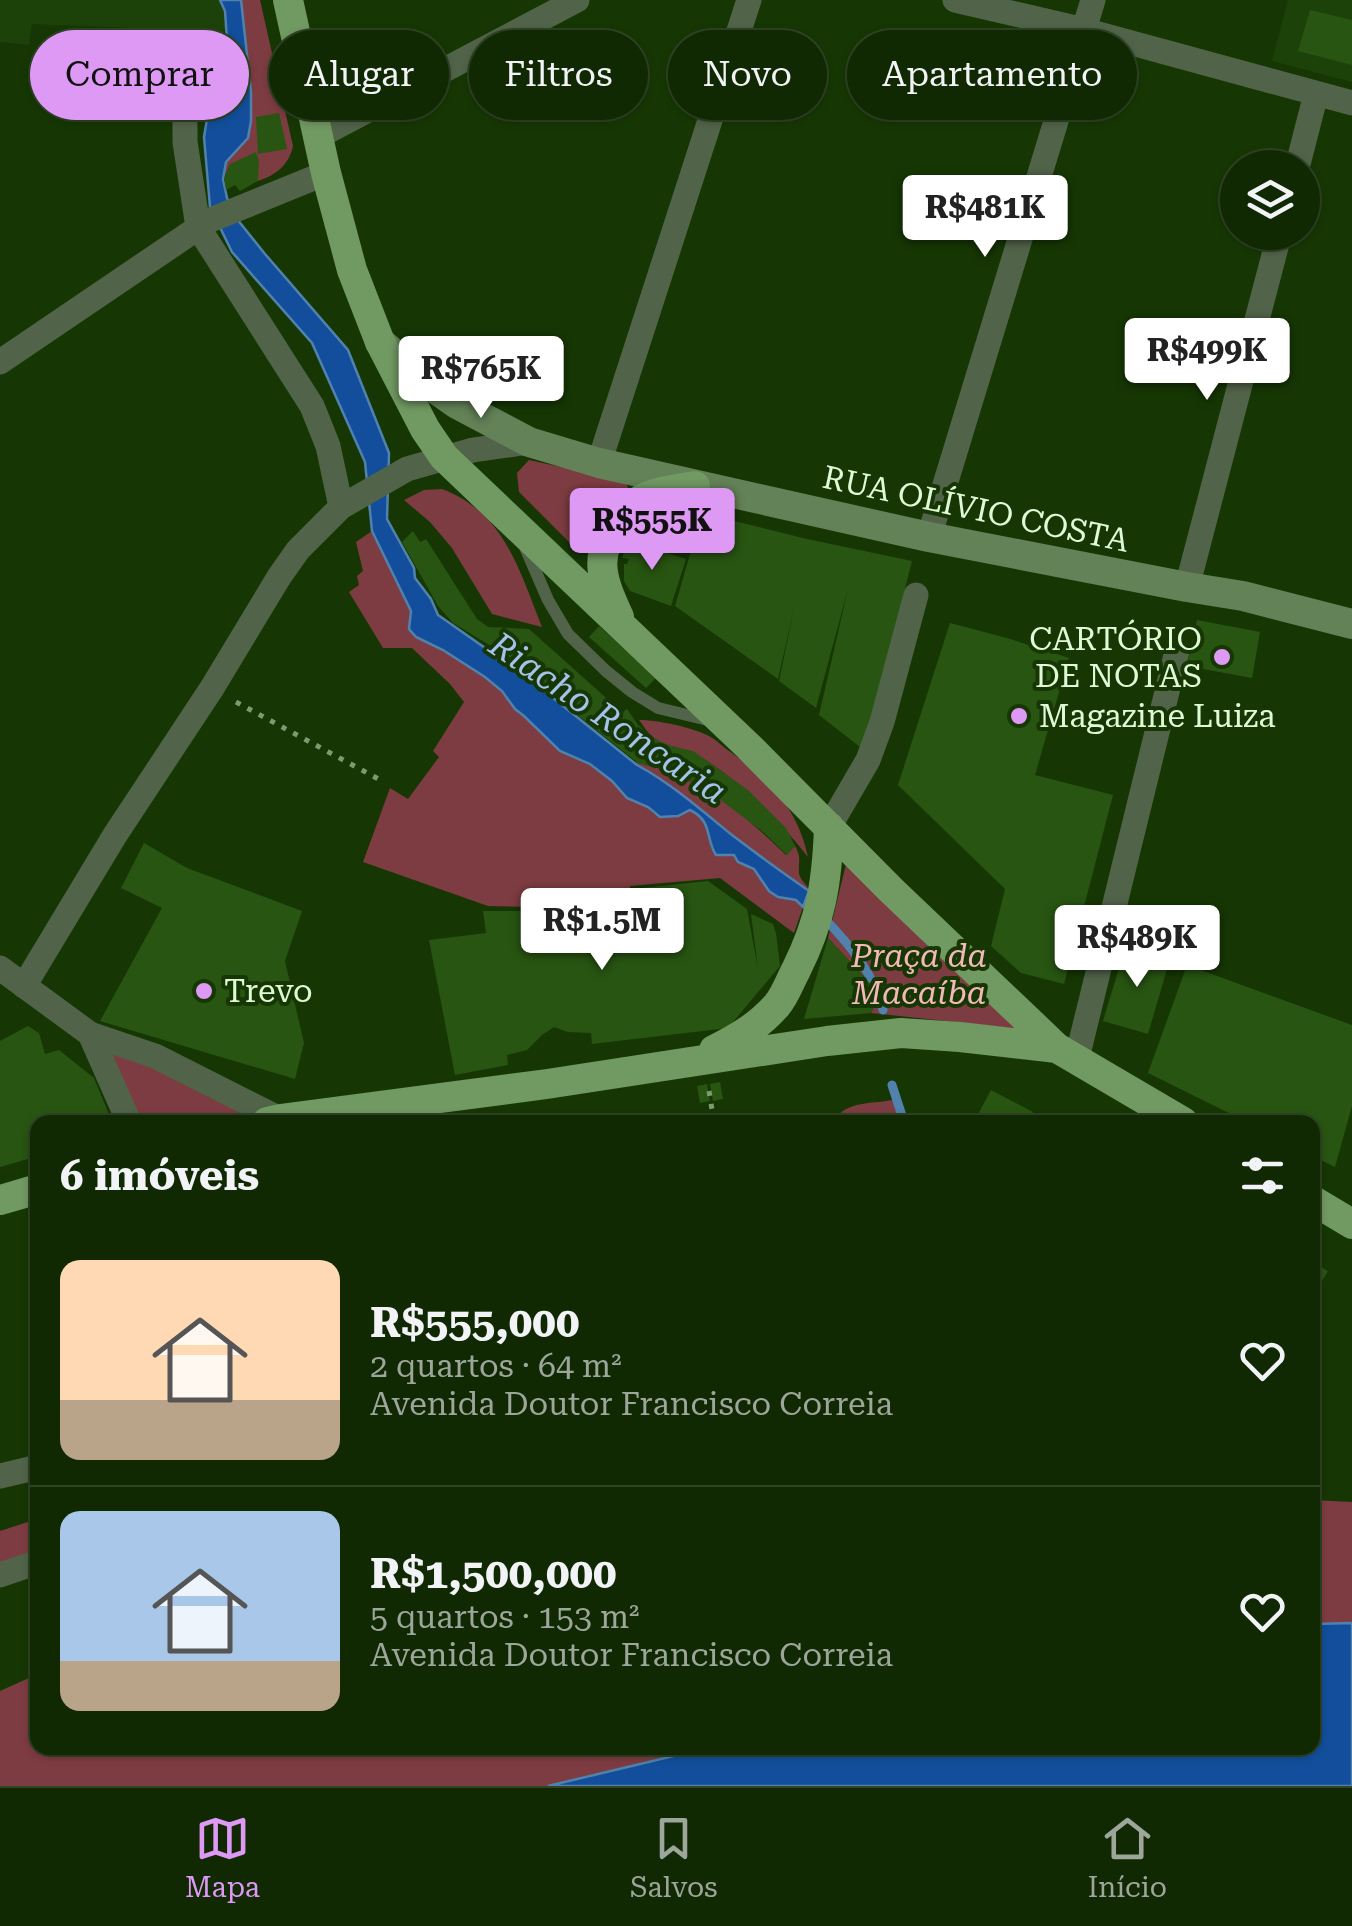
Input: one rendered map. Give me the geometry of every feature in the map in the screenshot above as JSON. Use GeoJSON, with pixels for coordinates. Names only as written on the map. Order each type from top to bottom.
{"type":"FeatureCollection","features":[{"type":"Feature","properties":{"kind":"main road"},"geometry":{"type":"LineString","coordinates":[[288,0],[352,270],[380,342],[444,457],[724,724],[891,890],[1067,1053],[1171,1115]]}},
{"type":"Feature","properties":{"kind":"main road"},"geometry":{"type":"LineString","coordinates":[[624,629],[605,587],[603,548],[632,505],[649,496],[695,486]]}},
{"type":"Feature","properties":{"kind":"main road"},"geometry":{"type":"LineString","coordinates":[[689,1062],[744,1035],[779,1003],[821,910],[829,827]]}},
{"type":"Feature","properties":{"kind":"main road"},"geometry":{"type":"LineString","coordinates":[[320,1115],[901,1033],[960,1037],[1067,1053]]}},
{"type":"Feature","properties":{"kind":"main road"},"geometry":{"type":"LineString","coordinates":[[0,1200],[30,1191]]}},
{"type":"Feature","properties":{"kind":"main road"},"geometry":{"type":"LineString","coordinates":[[1320,1205],[1352,1224]]}},
{"type":"Feature","properties":{"kind":"street"},"geometry":{"type":"LineString","coordinates":[[319,136],[577,0]]}},
{"type":"Feature","properties":{"kind":"street"},"geometry":{"type":"LineString","coordinates":[[599,463],[749,0]]}},
{"type":"Feature","properties":{"kind":"street"},"geometry":{"type":"LineString","coordinates":[[956,0],[1084,30],[1093,0]]}},
{"type":"Feature","properties":{"kind":"street"},"geometry":{"type":"LineString","coordinates":[[1137,45],[1352,103]]}},
{"type":"Feature","properties":{"kind":"street"},"geometry":{"type":"LineString","coordinates":[[1302,150],[1316,94]]}},
{"type":"Feature","properties":{"kind":"street"},"geometry":{"type":"LineString","coordinates":[[186,120],[186,142],[203,224],[312,406],[348,503]]}},
{"type":"Feature","properties":{"kind":"street"},"geometry":{"type":"LineString","coordinates":[[930,536],[1057,120]]}},
{"type":"Feature","properties":{"kind":"street"},"geometry":{"type":"LineString","coordinates":[[0,362],[203,224],[326,173]]}},
{"type":"Feature","properties":{"kind":"street"},"geometry":{"type":"LineString","coordinates":[[1186,587],[1275,250]]}},
{"type":"Feature","properties":{"kind":"street"},"geometry":{"type":"LineString","coordinates":[[380,342],[458,404],[528,442]]}},
{"type":"Feature","properties":{"kind":"street"},"geometry":{"type":"LineString","coordinates":[[24,986],[298,550],[348,503],[407,469],[444,457],[528,442]]}},
{"type":"Feature","properties":{"kind":"street","name":"RUA OLÍVIO COSTA"},"geometry":{"type":"LineString","coordinates":[[528,442],[695,486],[1243,596],[1352,624]]}},
{"type":"Feature","properties":{"kind":"street"},"geometry":{"type":"LineString","coordinates":[[829,827],[868,760],[916,595]]}},
{"type":"Feature","properties":{"kind":"street","name":"RUA OLÍVIO COSTA"},"geometry":{"type":"LineString","coordinates":[[1243,596],[1352,601]]}},
{"type":"Feature","properties":{"kind":"street"},"geometry":{"type":"LineString","coordinates":[[1067,1053],[1177,651]]}},
{"type":"Feature","properties":{"kind":"street"},"geometry":{"type":"LineString","coordinates":[[0,968],[90,1034],[155,1056],[265,1115]]}},
{"type":"Feature","properties":{"kind":"street"},"geometry":{"type":"LineString","coordinates":[[90,1034],[126,1115]]}},
{"type":"Feature","properties":{"kind":"street"},"geometry":{"type":"LineString","coordinates":[[0,1476],[30,1468]]}},
{"type":"Feature","properties":{"kind":"street"},"geometry":{"type":"LineString","coordinates":[[0,1575],[30,1565]]}},
{"type":"Feature","properties":{"kind":"lane"},"geometry":{"type":"LineString","coordinates":[[517,528],[548,600],[568,634],[606,671],[658,708],[724,724]]}},
{"type":"Feature","properties":{"kind":"path"},"geometry":{"type":"LineString","coordinates":[[212,688],[384,782]]}},
{"type":"Feature","properties":{"kind":"shaded area"},"geometry":{"type":"Polygon","coordinates":[[[0,0],[220,0],[225,11],[226,30],[32,24],[29,45],[0,42],[0,0]]]}},
{"type":"Feature","properties":{"kind":"shaded area"},"geometry":{"type":"Polygon","coordinates":[[[1288,0],[1352,0],[1352,82],[1272,61],[1288,0]]]}},
{"type":"Feature","properties":{"kind":"green space"},"geometry":{"type":"Polygon","coordinates":[[[241,0],[260,0],[269,40],[269,120],[287,120],[293,146],[281,168],[258,181],[231,164],[223,179],[226,162],[238,150],[239,120],[249,120],[249,30],[240,30],[241,0]]]}},
{"type":"Feature","properties":{"kind":"green space"},"geometry":{"type":"Polygon","coordinates":[[[529,460],[625,481],[629,490],[590,553],[580,553],[519,492],[517,473],[529,460]]]}},
{"type":"Feature","properties":{"kind":"green space"},"geometry":{"type":"Polygon","coordinates":[[[442,489],[463,499],[495,528],[517,565],[542,627],[492,614],[452,548],[404,500],[424,490],[442,489]]]}},
{"type":"Feature","properties":{"kind":"green space"},"geometry":{"type":"Polygon","coordinates":[[[372,531],[411,611],[409,629],[416,636],[485,677],[560,751],[590,764],[627,798],[653,813],[671,817],[695,811],[708,827],[711,847],[721,856],[736,857],[756,871],[772,894],[803,907],[794,933],[720,878],[630,886],[632,909],[488,906],[363,862],[390,788],[408,799],[439,757],[433,751],[464,702],[412,648],[383,648],[349,592],[359,585],[357,576],[363,571],[356,542],[372,531]]]}},
{"type":"Feature","properties":{"kind":"green space"},"geometry":{"type":"Polygon","coordinates":[[[639,720],[700,732],[746,764],[789,810],[808,857],[744,789],[693,752],[659,741],[639,720]]]}},
{"type":"Feature","properties":{"kind":"green space"},"geometry":{"type":"Polygon","coordinates":[[[634,762],[698,785],[753,824],[786,855],[795,846],[800,876],[809,891],[694,803],[634,762]]]}},
{"type":"Feature","properties":{"kind":"green space","name":"Praça da Macaíba"},"geometry":{"type":"Polygon","coordinates":[[[850,848],[1039,1031],[871,1013],[880,994],[828,938],[850,848]]]}},
{"type":"Feature","properties":{"kind":"green space"},"geometry":{"type":"Polygon","coordinates":[[[90,1034],[253,1115],[126,1115],[90,1034]]]}},
{"type":"Feature","properties":{"kind":"green space"},"geometry":{"type":"Polygon","coordinates":[[[896,1099],[902,1115],[839,1115],[853,1106],[896,1099]]]}},
{"type":"Feature","properties":{"kind":"green space"},"geometry":{"type":"Polygon","coordinates":[[[1320,1500],[1352,1502],[1352,1623],[1320,1624],[1320,1500]]]}},
{"type":"Feature","properties":{"kind":"green space"},"geometry":{"type":"Polygon","coordinates":[[[30,1521],[30,1557],[0,1568],[0,1531],[30,1521]]]}},
{"type":"Feature","properties":{"kind":"green space"},"geometry":{"type":"Polygon","coordinates":[[[29,1678],[30,1755],[678,1755],[548,1786],[0,1786],[0,1691],[29,1678]]]}},
{"type":"Feature","properties":{"kind":"water"},"geometry":{"type":"Polygon","coordinates":[[[220,0],[241,0],[244,30],[226,30],[220,0]]]}},
{"type":"Feature","properties":{"kind":"water"},"geometry":{"type":"Polygon","coordinates":[[[249,73],[251,121],[248,138],[226,162],[223,179],[227,198],[237,219],[348,350],[389,453],[387,519],[438,615],[528,678],[637,765],[809,891],[803,907],[796,900],[769,891],[754,869],[738,862],[734,855],[716,855],[697,814],[690,810],[678,816],[660,817],[627,798],[590,764],[560,751],[485,677],[416,637],[409,629],[411,611],[372,531],[365,462],[312,343],[232,252],[210,207],[204,137],[207,120],[249,120],[249,73]]]}},
{"type":"Feature","properties":{"kind":"water"},"geometry":{"type":"Polygon","coordinates":[[[1352,1623],[1352,1786],[548,1786],[678,1755],[1320,1755],[1320,1624],[1352,1623]]]}},
{"type":"Feature","properties":{"kind":"building"},"geometry":{"type":"Polygon","coordinates":[[[1310,10],[1352,20],[1352,65],[1298,51],[1310,10]]]}},
{"type":"Feature","properties":{"kind":"building"},"geometry":{"type":"Polygon","coordinates":[[[269,115],[269,120],[281,120],[287,149],[258,154],[256,117],[269,115]]]}},
{"type":"Feature","properties":{"kind":"building"},"geometry":{"type":"Polygon","coordinates":[[[256,152],[258,181],[240,191],[235,185],[226,190],[224,179],[230,164],[256,152]]]}},
{"type":"Feature","properties":{"kind":"building"},"geometry":{"type":"Polygon","coordinates":[[[702,513],[912,561],[864,750],[819,715],[848,589],[816,708],[779,681],[794,609],[778,679],[675,606],[702,513]]]}},
{"type":"Feature","properties":{"kind":"building"},"geometry":{"type":"Polygon","coordinates":[[[413,531],[420,542],[426,539],[477,619],[488,627],[529,629],[613,704],[623,712],[627,709],[653,738],[693,751],[748,790],[786,828],[795,846],[787,855],[707,790],[665,770],[638,763],[514,660],[453,623],[438,606],[402,542],[413,531]]]}},
{"type":"Feature","properties":{"kind":"building"},"geometry":{"type":"Polygon","coordinates":[[[628,541],[686,559],[671,606],[630,591],[624,581],[624,564],[629,559],[622,558],[628,541]]]}},
{"type":"Feature","properties":{"kind":"building","name":"CARTÓRIO DE NOTAS"},"geometry":{"type":"Polygon","coordinates":[[[1197,620],[1260,632],[1252,678],[1187,666],[1197,620]]]}},
{"type":"Feature","properties":{"kind":"building"},"geometry":{"type":"Polygon","coordinates":[[[950,623],[1069,658],[1035,775],[1113,795],[1064,984],[1021,973],[991,946],[1005,889],[898,785],[950,623]]]}},
{"type":"Feature","properties":{"kind":"building"},"geometry":{"type":"Polygon","coordinates":[[[599,626],[656,678],[646,688],[589,637],[599,626]]]}},
{"type":"Feature","properties":{"kind":"building","name":"Trevo"},"geometry":{"type":"Polygon","coordinates":[[[144,843],[187,868],[302,911],[285,961],[304,1043],[295,1079],[100,1021],[162,908],[121,888],[144,843]]]}},
{"type":"Feature","properties":{"kind":"building"},"geometry":{"type":"Polygon","coordinates":[[[708,881],[747,909],[758,969],[751,914],[773,924],[776,933],[780,966],[728,1028],[592,1044],[591,1033],[554,1027],[527,1050],[507,1055],[508,1065],[455,1075],[429,940],[486,933],[483,911],[573,911],[575,923],[637,915],[633,889],[708,881]]]}},
{"type":"Feature","properties":{"kind":"building"},"geometry":{"type":"Polygon","coordinates":[[[828,938],[880,994],[871,1013],[804,1019],[828,938]]]}},
{"type":"Feature","properties":{"kind":"building"},"geometry":{"type":"Polygon","coordinates":[[[1126,945],[1170,959],[1148,1034],[1103,1021],[1126,945]]]}},
{"type":"Feature","properties":{"kind":"building"},"geometry":{"type":"Polygon","coordinates":[[[1187,965],[1352,1025],[1352,1106],[1335,1167],[1320,1160],[1320,1115],[1233,1115],[1148,1073],[1187,965]]]}},
{"type":"Feature","properties":{"kind":"building"},"geometry":{"type":"Polygon","coordinates":[[[28,1026],[39,1033],[45,1054],[59,1050],[94,1078],[109,1115],[30,1115],[30,1158],[0,1167],[0,1041],[28,1026]]]}},
{"type":"Feature","properties":{"kind":"building"},"geometry":{"type":"Polygon","coordinates":[[[720,1082],[723,1099],[713,1101],[710,1084],[720,1082]]]}},
{"type":"Feature","properties":{"kind":"building"},"geometry":{"type":"Polygon","coordinates":[[[707,1084],[710,1101],[700,1103],[697,1086],[707,1084]]]}},
{"type":"Feature","properties":{"kind":"building"},"geometry":{"type":"Polygon","coordinates":[[[991,1090],[1033,1112],[1032,1115],[978,1115],[991,1090]]]}},
{"type":"Feature","properties":{"kind":"building"},"geometry":{"type":"Polygon","coordinates":[[[1320,1266],[1328,1271],[1320,1284],[1320,1266]]]}},
{"type":"Feature","properties":{"kind":"waterway","name":"Riacho Roncaria"},"geometry":{"type":"LineString","coordinates":[[825,919],[867,972],[883,1010]]}},
{"type":"Feature","properties":{"kind":"waterway","name":"Riacho Roncaria"},"geometry":{"type":"LineString","coordinates":[[892,1085],[902,1115]]}},
{"type":"Feature","properties":{"kind":"place","name":"CARTÓRIO DE NOTAS"},"geometry":{"type":"Point","coordinates":[1222,657]}},
{"type":"Feature","properties":{"kind":"place","name":"Magazine Luiza"},"geometry":{"type":"Point","coordinates":[1019,716]}},
{"type":"Feature","properties":{"kind":"place","name":"Trevo"},"geometry":{"type":"Point","coordinates":[204,991]}}]}
